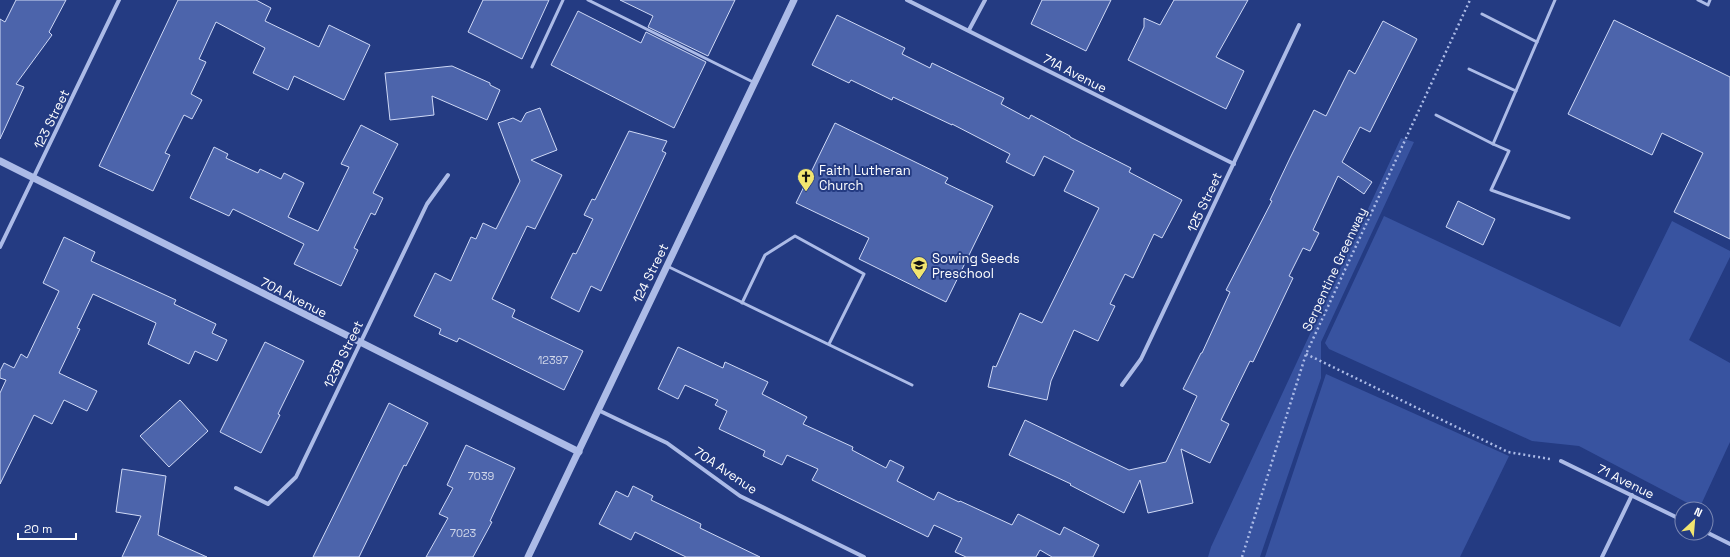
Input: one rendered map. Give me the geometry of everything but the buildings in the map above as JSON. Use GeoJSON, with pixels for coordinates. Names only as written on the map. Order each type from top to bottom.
{"type":"FeatureCollection","features":[{"type":"Feature","properties":{"kind":"street","name":"123 Street"},"geometry":{"type":"LineString","coordinates":[[0,247],[119,0]]}},
{"type":"Feature","properties":{"kind":"street","name":"124 Street"},"geometry":{"type":"LineString","coordinates":[[528,557],[794,0]]}},
{"type":"Feature","properties":{"kind":"street","name":"71A Avenue"},"geometry":{"type":"LineString","coordinates":[[907,0],[1234,164]]}},
{"type":"Feature","properties":{"kind":"street"},"geometry":{"type":"LineString","coordinates":[[969,30],[985,0]]}},
{"type":"Feature","properties":{"kind":"street","name":"125 Street"},"geometry":{"type":"LineString","coordinates":[[1122,385],[1141,359],[1300,25]]}},
{"type":"Feature","properties":{"kind":"street","name":"70A Avenue"},"geometry":{"type":"LineString","coordinates":[[0,161],[359,343],[579,452]]}},
{"type":"Feature","properties":{"kind":"street","name":"123B Street"},"geometry":{"type":"LineString","coordinates":[[236,488],[268,504],[296,477],[427,204],[448,175]]}},
{"type":"Feature","properties":{"kind":"street","name":"70A Avenue"},"geometry":{"type":"LineString","coordinates":[[598,410],[667,444],[740,496],[864,557]]}},
{"type":"Feature","properties":{"kind":"street","name":"71 Avenue"},"geometry":{"type":"LineString","coordinates":[[1561,460],[1674,516]]}},
{"type":"Feature","properties":{"kind":"street"},"geometry":{"type":"LineString","coordinates":[[1602,557],[1632,495]]}},
{"type":"Feature","properties":{"kind":"street"},"geometry":{"type":"LineString","coordinates":[[1714,536],[1730,544]]}},
{"type":"Feature","properties":{"kind":"lane"},"geometry":{"type":"LineString","coordinates":[[532,67],[563,0]]}},
{"type":"Feature","properties":{"kind":"lane"},"geometry":{"type":"LineString","coordinates":[[588,0],[754,83]]}},
{"type":"Feature","properties":{"kind":"lane"},"geometry":{"type":"LineString","coordinates":[[1493,144],[1555,0]]}},
{"type":"Feature","properties":{"kind":"lane"},"geometry":{"type":"LineString","coordinates":[[1698,0],[1708,5],[1710,0]]}},
{"type":"Feature","properties":{"kind":"lane"},"geometry":{"type":"LineString","coordinates":[[1482,14],[1536,42]]}},
{"type":"Feature","properties":{"kind":"lane"},"geometry":{"type":"LineString","coordinates":[[1469,69],[1516,91]]}},
{"type":"Feature","properties":{"kind":"lane"},"geometry":{"type":"LineString","coordinates":[[1436,115],[1509,151],[1491,190],[1569,218]]}},
{"type":"Feature","properties":{"kind":"lane"},"geometry":{"type":"LineString","coordinates":[[742,303],[765,255],[794,236],[864,274],[829,344]]}},
{"type":"Feature","properties":{"kind":"lane"},"geometry":{"type":"LineString","coordinates":[[667,266],[912,385]]}},
{"type":"Feature","properties":{"kind":"path","name":"Serpentine Greenway"},"geometry":{"type":"LineString","coordinates":[[1242,557],[1306,354],[1470,0]]}},
{"type":"Feature","properties":{"kind":"path"},"geometry":{"type":"LineString","coordinates":[[1306,354],[1508,452],[1561,460]]}},
{"type":"Feature","properties":{"kind":"shaded area"},"geometry":{"type":"Polygon","coordinates":[[[1401,138],[1414,142],[1321,342],[1321,378],[1260,557],[1208,557],[1211,547],[1401,138]]]}},
{"type":"Feature","properties":{"kind":"shaded area"},"geometry":{"type":"Polygon","coordinates":[[[1384,216],[1620,327],[1672,221],[1730,251],[1730,257],[1689,340],[1730,363],[1730,442],[1703,501],[1684,501],[1579,446],[1532,441],[1329,349],[1325,343],[1384,216]]]}},
{"type":"Feature","properties":{"kind":"shaded area"},"geometry":{"type":"Polygon","coordinates":[[[1326,374],[1509,456],[1460,557],[1265,557],[1326,374]]]}},
{"type":"Feature","properties":{"kind":"place","name":"Faith Lutheran Church"},"geometry":{"type":"Point","coordinates":[806,192]}},
{"type":"Feature","properties":{"kind":"place","name":"Sowing Seeds Preschool"},"geometry":{"type":"Point","coordinates":[919,280]}}]}
